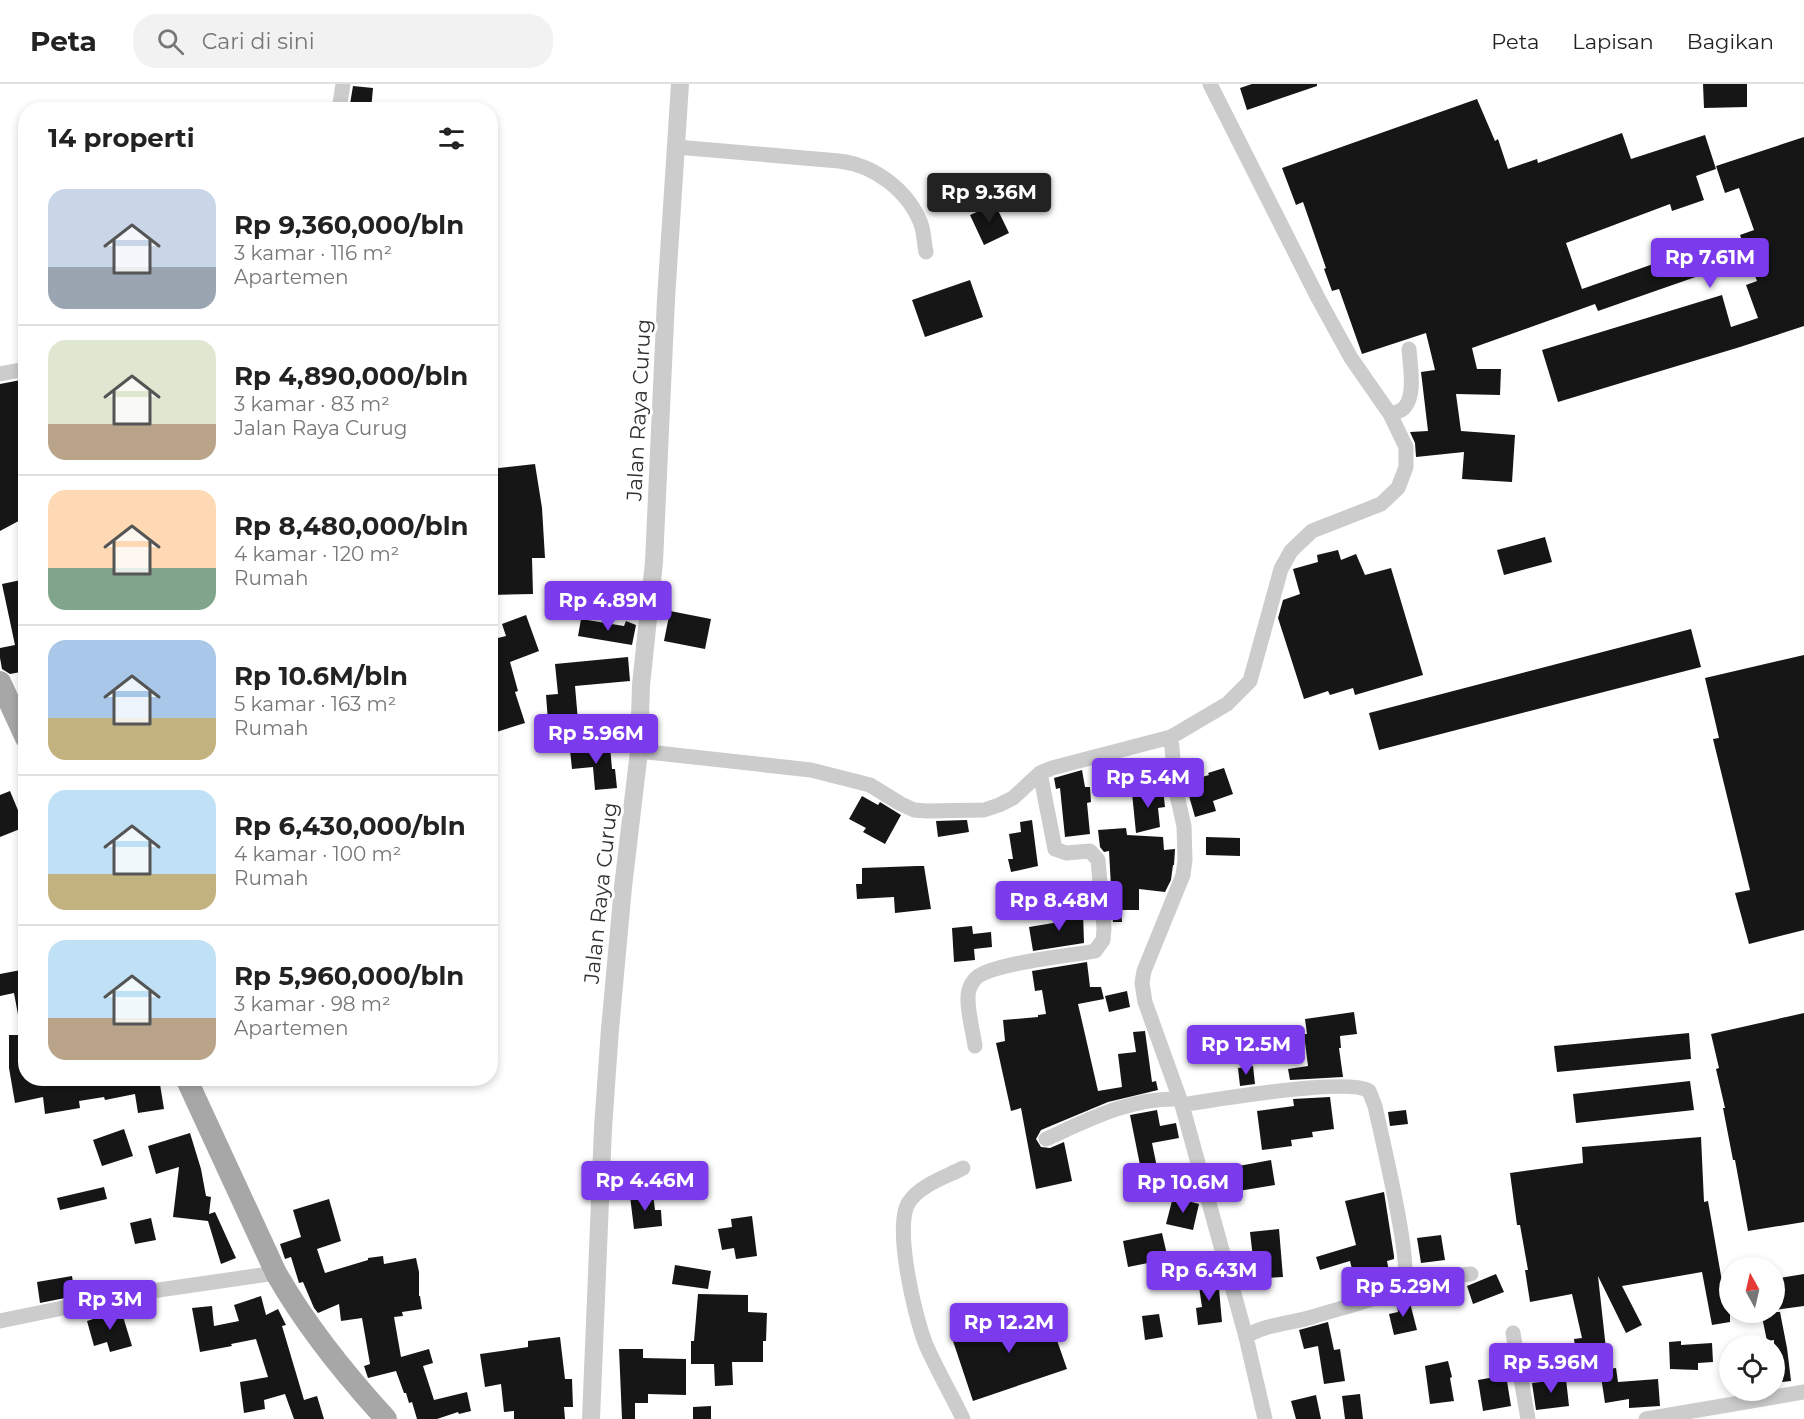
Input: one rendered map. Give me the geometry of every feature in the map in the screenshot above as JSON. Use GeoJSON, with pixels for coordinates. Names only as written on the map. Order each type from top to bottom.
{"type":"FeatureCollection","features":[{"type":"Feature","properties":{"kind":"main road"},"geometry":{"type":"LineString","coordinates":[[0,682],[18,721]]}},
{"type":"Feature","properties":{"kind":"main road"},"geometry":{"type":"LineString","coordinates":[[190,1086],[290,1299],[346,1375],[386,1419]]}},
{"type":"Feature","properties":{"kind":"street"},"geometry":{"type":"LineString","coordinates":[[340,102],[343,84]]}},
{"type":"Feature","properties":{"kind":"street","name":"Jalan Raya Curug"},"geometry":{"type":"LineString","coordinates":[[591,1419],[603,1128],[623,887],[639,751],[641,685],[654,562],[666,299],[680,84]]}},
{"type":"Feature","properties":{"kind":"street"},"geometry":{"type":"LineString","coordinates":[[639,751],[811,770],[870,785],[914,810],[984,810],[1013,798],[1040,773],[1083,759],[1172,737],[1227,704],[1250,681],[1281,569],[1292,551],[1312,531],[1381,504],[1398,488],[1406,467],[1406,447],[1390,414],[1351,358],[1318,298],[1210,84]]}},
{"type":"Feature","properties":{"kind":"street"},"geometry":{"type":"LineString","coordinates":[[676,147],[853,162],[868,168],[896,187],[908,200],[922,225],[926,252]]}},
{"type":"Feature","properties":{"kind":"street"},"geometry":{"type":"LineString","coordinates":[[1390,414],[1403,408],[1408,400],[1412,382],[1409,349]]}},
{"type":"Feature","properties":{"kind":"street"},"geometry":{"type":"LineString","coordinates":[[0,374],[18,371]]}},
{"type":"Feature","properties":{"kind":"street"},"geometry":{"type":"LineString","coordinates":[[1172,737],[1176,791],[1184,826],[1185,860],[1183,875],[1144,971],[1142,983],[1148,1013],[1180,1102],[1246,1337],[1265,1419]]}},
{"type":"Feature","properties":{"kind":"street"},"geometry":{"type":"LineString","coordinates":[[975,1046],[968,996],[969,987],[977,977],[1020,963],[1095,951],[1102,940],[1104,928],[1098,860],[1090,851],[1066,853],[1055,849],[1040,773]]}},
{"type":"Feature","properties":{"kind":"street"},"geometry":{"type":"LineString","coordinates":[[1046,1138],[1110,1111],[1163,1098],[1180,1102],[1286,1090],[1353,1086],[1369,1091],[1375,1106],[1398,1212],[1406,1280]]}},
{"type":"Feature","properties":{"kind":"street"},"geometry":{"type":"LineString","coordinates":[[963,1168],[916,1193],[908,1203],[903,1216],[904,1247],[913,1300],[925,1343],[963,1419]]}},
{"type":"Feature","properties":{"kind":"street"},"geometry":{"type":"LineString","coordinates":[[0,1321],[131,1294],[276,1273]]}},
{"type":"Feature","properties":{"kind":"street"},"geometry":{"type":"LineString","coordinates":[[1246,1337],[1260,1330],[1387,1293],[1399,1288],[1406,1280],[1471,1274]]}},
{"type":"Feature","properties":{"kind":"street"},"geometry":{"type":"LineString","coordinates":[[1513,1333],[1528,1419]]}},
{"type":"Feature","properties":{"kind":"street"},"geometry":{"type":"LineString","coordinates":[[1646,1419],[1804,1392]]}},
{"type":"Feature","properties":{"kind":"building"},"geometry":{"type":"Polygon","coordinates":[[[1252,84],[1317,84],[1317,86],[1247,110],[1240,88],[1252,84]]]}},
{"type":"Feature","properties":{"kind":"building"},"geometry":{"type":"Polygon","coordinates":[[[1703,84],[1747,84],[1747,107],[1704,108],[1703,84]]]}},
{"type":"Feature","properties":{"kind":"building"},"geometry":{"type":"Polygon","coordinates":[[[353,86],[373,88],[372,102],[350,102],[353,86]]]}},
{"type":"Feature","properties":{"kind":"building"},"geometry":{"type":"Polygon","coordinates":[[[1477,99],[1495,141],[1498,139],[1508,169],[1537,159],[1538,163],[1622,133],[1631,159],[1705,135],[1716,169],[1696,176],[1704,200],[1672,211],[1670,204],[1566,243],[1582,289],[1720,244],[1727,266],[1598,311],[1595,304],[1472,348],[1477,369],[1501,369],[1500,395],[1456,394],[1461,431],[1515,435],[1512,482],[1462,479],[1464,452],[1416,457],[1415,443],[1410,432],[1428,431],[1421,372],[1435,370],[1426,333],[1362,354],[1339,289],[1332,291],[1303,202],[1296,205],[1282,168],[1477,99]]]}},
{"type":"Feature","properties":{"kind":"building"},"geometry":{"type":"Polygon","coordinates":[[[1804,137],[1804,326],[1558,402],[1542,350],[1722,295],[1731,327],[1758,318],[1746,285],[1757,281],[1740,235],[1754,230],[1739,188],[1725,193],[1716,166],[1804,137]]]}},
{"type":"Feature","properties":{"kind":"building"},"geometry":{"type":"Polygon","coordinates":[[[995,204],[1009,233],[984,245],[970,215],[995,204]]]}},
{"type":"Feature","properties":{"kind":"building"},"geometry":{"type":"Polygon","coordinates":[[[970,280],[983,317],[925,337],[912,300],[970,280]]]}},
{"type":"Feature","properties":{"kind":"building"},"geometry":{"type":"Polygon","coordinates":[[[18,381],[18,521],[0,531],[0,384],[18,381]]]}},
{"type":"Feature","properties":{"kind":"building"},"geometry":{"type":"Polygon","coordinates":[[[535,464],[542,508],[545,558],[532,558],[533,594],[498,595],[498,468],[535,464]]]}},
{"type":"Feature","properties":{"kind":"building"},"geometry":{"type":"Polygon","coordinates":[[[1545,537],[1552,562],[1504,575],[1497,550],[1545,537]]]}},
{"type":"Feature","properties":{"kind":"building"},"geometry":{"type":"Polygon","coordinates":[[[1338,550],[1341,560],[1356,554],[1365,575],[1391,568],[1423,675],[1355,695],[1353,688],[1330,695],[1328,691],[1304,699],[1278,618],[1283,600],[1300,594],[1293,569],[1318,562],[1317,555],[1338,550]]]}},
{"type":"Feature","properties":{"kind":"building"},"geometry":{"type":"Polygon","coordinates":[[[18,581],[18,672],[10,674],[2,669],[0,658],[0,648],[15,645],[2,584],[18,581]]]}},
{"type":"Feature","properties":{"kind":"building"},"geometry":{"type":"Polygon","coordinates":[[[670,611],[711,619],[705,649],[664,641],[670,611]]]}},
{"type":"Feature","properties":{"kind":"building"},"geometry":{"type":"Polygon","coordinates":[[[526,615],[539,651],[510,662],[518,691],[515,692],[525,723],[498,731],[498,638],[506,636],[502,624],[526,615]]]}},
{"type":"Feature","properties":{"kind":"building"},"geometry":{"type":"Polygon","coordinates":[[[581,619],[624,626],[626,621],[636,625],[632,645],[578,636],[581,619]]]}},
{"type":"Feature","properties":{"kind":"building"},"geometry":{"type":"Polygon","coordinates":[[[1691,629],[1701,667],[1379,750],[1369,713],[1691,629]]]}},
{"type":"Feature","properties":{"kind":"building"},"geometry":{"type":"Polygon","coordinates":[[[1804,655],[1804,930],[1749,944],[1735,893],[1750,890],[1713,739],[1719,738],[1705,678],[1804,655]]]}},
{"type":"Feature","properties":{"kind":"building"},"geometry":{"type":"Polygon","coordinates":[[[628,657],[630,681],[575,686],[580,744],[550,747],[546,695],[558,694],[555,664],[628,657]]]}},
{"type":"Feature","properties":{"kind":"building"},"geometry":{"type":"Polygon","coordinates":[[[610,746],[612,769],[615,769],[617,788],[595,790],[593,767],[572,769],[570,750],[610,746]]]}},
{"type":"Feature","properties":{"kind":"building"},"geometry":{"type":"Polygon","coordinates":[[[1224,768],[1233,794],[1213,801],[1216,811],[1195,817],[1185,782],[1224,768]]]}},
{"type":"Feature","properties":{"kind":"building"},"geometry":{"type":"Polygon","coordinates":[[[1082,770],[1085,787],[1090,787],[1091,802],[1087,803],[1090,834],[1065,837],[1060,788],[1056,789],[1054,778],[1082,770]]]}},
{"type":"Feature","properties":{"kind":"building"},"geometry":{"type":"Polygon","coordinates":[[[1163,789],[1165,807],[1158,808],[1160,827],[1136,833],[1132,793],[1163,789]]]}},
{"type":"Feature","properties":{"kind":"building"},"geometry":{"type":"Polygon","coordinates":[[[10,791],[18,810],[18,830],[0,837],[0,795],[10,791]]]}},
{"type":"Feature","properties":{"kind":"building"},"geometry":{"type":"Polygon","coordinates":[[[862,796],[878,805],[880,802],[901,815],[885,844],[863,832],[866,828],[849,819],[862,796]]]}},
{"type":"Feature","properties":{"kind":"building"},"geometry":{"type":"Polygon","coordinates":[[[967,820],[969,832],[938,837],[936,821],[967,820]]]}},
{"type":"Feature","properties":{"kind":"building"},"geometry":{"type":"Polygon","coordinates":[[[1032,820],[1038,866],[1011,872],[1008,859],[1013,859],[1009,834],[1021,832],[1020,822],[1032,820]]]}},
{"type":"Feature","properties":{"kind":"building"},"geometry":{"type":"Polygon","coordinates":[[[1126,828],[1127,835],[1163,837],[1164,850],[1175,849],[1174,865],[1171,880],[1165,892],[1139,889],[1139,910],[1121,910],[1122,922],[1113,922],[1109,851],[1104,852],[1100,847],[1098,830],[1126,828]]]}},
{"type":"Feature","properties":{"kind":"building"},"geometry":{"type":"Polygon","coordinates":[[[1206,837],[1240,838],[1240,856],[1206,855],[1206,837]]]}},
{"type":"Feature","properties":{"kind":"building"},"geometry":{"type":"Polygon","coordinates":[[[924,866],[931,909],[895,913],[894,897],[857,899],[856,884],[862,884],[862,868],[924,866]]]}},
{"type":"Feature","properties":{"kind":"building"},"geometry":{"type":"Polygon","coordinates":[[[1083,911],[1084,943],[1033,951],[1029,927],[1059,922],[1059,913],[1083,911]]]}},
{"type":"Feature","properties":{"kind":"building"},"geometry":{"type":"Polygon","coordinates":[[[972,926],[973,934],[991,932],[992,947],[974,949],[975,960],[954,962],[952,928],[972,926]]]}},
{"type":"Feature","properties":{"kind":"building"},"geometry":{"type":"Polygon","coordinates":[[[1087,962],[1090,987],[1101,987],[1104,999],[1078,1004],[1098,1091],[1122,1087],[1118,1054],[1136,1052],[1133,1032],[1145,1031],[1152,1082],[1156,1081],[1158,1090],[1108,1102],[1041,1130],[1036,1139],[1041,1147],[1050,1148],[1064,1142],[1072,1181],[1036,1189],[1021,1108],[1011,1111],[996,1043],[1005,1041],[1003,1020],[1038,1017],[1038,1015],[1046,1014],[1042,990],[1035,991],[1032,971],[1087,962]]]}},
{"type":"Feature","properties":{"kind":"building"},"geometry":{"type":"Polygon","coordinates":[[[18,971],[18,1015],[14,993],[0,996],[0,974],[18,971]]]}},
{"type":"Feature","properties":{"kind":"building"},"geometry":{"type":"Polygon","coordinates":[[[1127,991],[1130,1007],[1109,1012],[1105,996],[1127,991]]]}},
{"type":"Feature","properties":{"kind":"building"},"geometry":{"type":"Polygon","coordinates":[[[1354,1012],[1357,1034],[1340,1036],[1341,1048],[1339,1048],[1343,1077],[1290,1080],[1288,1069],[1308,1066],[1304,1034],[1307,1034],[1305,1019],[1354,1012]]]}},
{"type":"Feature","properties":{"kind":"building"},"geometry":{"type":"Polygon","coordinates":[[[1804,1013],[1804,1222],[1748,1231],[1723,1108],[1725,1108],[1716,1069],[1719,1068],[1711,1034],[1804,1013]]]}},
{"type":"Feature","properties":{"kind":"building"},"geometry":{"type":"Polygon","coordinates":[[[1689,1033],[1691,1059],[1557,1072],[1554,1046],[1689,1033]]]}},
{"type":"Feature","properties":{"kind":"building"},"geometry":{"type":"Polygon","coordinates":[[[9,1035],[18,1035],[18,1086],[160,1086],[164,1109],[138,1113],[135,1094],[105,1100],[104,1097],[79,1101],[80,1108],[45,1114],[43,1097],[15,1103],[9,1068],[9,1035]]]}},
{"type":"Feature","properties":{"kind":"building"},"geometry":{"type":"Polygon","coordinates":[[[1253,1066],[1255,1084],[1240,1086],[1238,1068],[1253,1066]]]}},
{"type":"Feature","properties":{"kind":"building"},"geometry":{"type":"Polygon","coordinates":[[[1690,1081],[1694,1110],[1576,1123],[1573,1094],[1690,1081]]]}},
{"type":"Feature","properties":{"kind":"building"},"geometry":{"type":"Polygon","coordinates":[[[1330,1097],[1334,1129],[1312,1132],[1313,1137],[1291,1140],[1292,1146],[1262,1150],[1257,1111],[1294,1106],[1293,1099],[1330,1097]]]}},
{"type":"Feature","properties":{"kind":"building"},"geometry":{"type":"Polygon","coordinates":[[[1157,1110],[1160,1126],[1176,1123],[1179,1138],[1152,1143],[1159,1177],[1143,1180],[1130,1115],[1157,1110]]]}},
{"type":"Feature","properties":{"kind":"building"},"geometry":{"type":"Polygon","coordinates":[[[1406,1110],[1408,1124],[1390,1126],[1388,1112],[1406,1110]]]}},
{"type":"Feature","properties":{"kind":"building"},"geometry":{"type":"Polygon","coordinates":[[[124,1129],[133,1156],[102,1166],[93,1140],[124,1129]]]}},
{"type":"Feature","properties":{"kind":"building"},"geometry":{"type":"Polygon","coordinates":[[[190,1133],[201,1169],[206,1196],[211,1197],[209,1214],[215,1212],[236,1258],[221,1264],[208,1221],[173,1217],[179,1167],[156,1174],[148,1146],[190,1133]]]}},
{"type":"Feature","properties":{"kind":"building"},"geometry":{"type":"Polygon","coordinates":[[[1701,1137],[1704,1202],[1708,1201],[1719,1264],[1719,1323],[1724,1323],[1712,1325],[1702,1272],[1622,1286],[1642,1325],[1626,1333],[1598,1276],[1607,1358],[1577,1361],[1574,1339],[1582,1338],[1572,1294],[1530,1302],[1525,1270],[1528,1270],[1520,1225],[1517,1225],[1510,1173],[1583,1163],[1582,1147],[1701,1137]]]}},
{"type":"Feature","properties":{"kind":"building"},"geometry":{"type":"Polygon","coordinates":[[[1271,1160],[1275,1185],[1232,1192],[1228,1168],[1271,1160]]]}},
{"type":"Feature","properties":{"kind":"building"},"geometry":{"type":"Polygon","coordinates":[[[104,1187],[107,1199],[60,1210],[57,1198],[104,1187]]]}},
{"type":"Feature","properties":{"kind":"building"},"geometry":{"type":"Polygon","coordinates":[[[1384,1192],[1394,1256],[1394,1259],[1387,1261],[1391,1281],[1358,1293],[1350,1261],[1320,1270],[1316,1257],[1356,1245],[1345,1201],[1384,1192]]]}},
{"type":"Feature","properties":{"kind":"building"},"geometry":{"type":"Polygon","coordinates":[[[653,1194],[655,1210],[661,1210],[662,1226],[634,1229],[630,1196],[653,1194]]]}},
{"type":"Feature","properties":{"kind":"building"},"geometry":{"type":"Polygon","coordinates":[[[1173,1197],[1199,1204],[1193,1230],[1166,1224],[1173,1197]]]}},
{"type":"Feature","properties":{"kind":"building"},"geometry":{"type":"Polygon","coordinates":[[[329,1199],[341,1241],[317,1249],[325,1273],[368,1260],[368,1258],[383,1256],[384,1264],[416,1258],[422,1309],[402,1312],[403,1316],[394,1317],[401,1357],[429,1349],[433,1363],[423,1366],[434,1400],[467,1392],[471,1411],[459,1414],[458,1412],[437,1419],[417,1419],[412,1402],[409,1403],[396,1371],[368,1378],[364,1366],[370,1364],[362,1318],[341,1321],[339,1304],[318,1313],[314,1308],[303,1282],[299,1283],[291,1257],[285,1259],[280,1244],[301,1237],[293,1210],[329,1199]]]}},
{"type":"Feature","properties":{"kind":"building"},"geometry":{"type":"Polygon","coordinates":[[[752,1216],[757,1256],[736,1259],[734,1248],[722,1250],[718,1229],[732,1227],[731,1219],[752,1216]]]}},
{"type":"Feature","properties":{"kind":"building"},"geometry":{"type":"Polygon","coordinates":[[[151,1218],[156,1240],[135,1244],[130,1223],[151,1218]]]}},
{"type":"Feature","properties":{"kind":"building"},"geometry":{"type":"Polygon","coordinates":[[[1279,1229],[1283,1277],[1252,1279],[1250,1258],[1253,1258],[1250,1232],[1279,1229]]]}},
{"type":"Feature","properties":{"kind":"building"},"geometry":{"type":"Polygon","coordinates":[[[1162,1233],[1168,1259],[1128,1267],[1123,1241],[1162,1233]]]}},
{"type":"Feature","properties":{"kind":"building"},"geometry":{"type":"Polygon","coordinates":[[[1441,1235],[1445,1260],[1421,1263],[1417,1238],[1441,1235]]]}},
{"type":"Feature","properties":{"kind":"building"},"geometry":{"type":"Polygon","coordinates":[[[675,1265],[711,1271],[708,1289],[672,1284],[675,1265]]]}},
{"type":"Feature","properties":{"kind":"building"},"geometry":{"type":"Polygon","coordinates":[[[1496,1274],[1504,1292],[1473,1304],[1467,1286],[1496,1274]]]}},
{"type":"Feature","properties":{"kind":"building"},"geometry":{"type":"Polygon","coordinates":[[[1804,1274],[1804,1306],[1785,1309],[1785,1277],[1804,1274]]]}},
{"type":"Feature","properties":{"kind":"building"},"geometry":{"type":"Polygon","coordinates":[[[72,1276],[75,1296],[40,1303],[37,1282],[72,1276]]]}},
{"type":"Feature","properties":{"kind":"building"},"geometry":{"type":"Polygon","coordinates":[[[1218,1278],[1222,1322],[1198,1325],[1196,1308],[1202,1307],[1198,1280],[1218,1278]]]}},
{"type":"Feature","properties":{"kind":"building"},"geometry":{"type":"Polygon","coordinates":[[[698,1294],[748,1295],[748,1312],[767,1313],[763,1362],[732,1362],[733,1385],[715,1386],[714,1364],[691,1364],[691,1341],[694,1341],[698,1294]]]}},
{"type":"Feature","properties":{"kind":"building"},"geometry":{"type":"Polygon","coordinates":[[[261,1296],[266,1315],[278,1309],[286,1325],[282,1326],[304,1400],[317,1396],[324,1419],[294,1419],[285,1394],[264,1400],[265,1409],[244,1413],[240,1382],[268,1377],[256,1339],[200,1352],[192,1308],[212,1306],[214,1326],[239,1321],[234,1305],[261,1296]]]}},
{"type":"Feature","properties":{"kind":"building"},"geometry":{"type":"Polygon","coordinates":[[[1409,1299],[1417,1330],[1394,1335],[1389,1314],[1398,1312],[1396,1301],[1409,1299]]]}},
{"type":"Feature","properties":{"kind":"building"},"geometry":{"type":"Polygon","coordinates":[[[1045,1306],[1067,1369],[973,1401],[952,1338],[1045,1306]]]}},
{"type":"Feature","properties":{"kind":"building"},"geometry":{"type":"Polygon","coordinates":[[[121,1310],[132,1346],[110,1352],[107,1342],[94,1346],[87,1321],[121,1310]]]}},
{"type":"Feature","properties":{"kind":"building"},"geometry":{"type":"Polygon","coordinates":[[[1159,1314],[1163,1337],[1145,1340],[1142,1316],[1159,1314]]]}},
{"type":"Feature","properties":{"kind":"building"},"geometry":{"type":"Polygon","coordinates":[[[1328,1322],[1334,1350],[1340,1349],[1345,1381],[1324,1384],[1318,1346],[1304,1349],[1299,1330],[1328,1322]]]}},
{"type":"Feature","properties":{"kind":"building"},"geometry":{"type":"Polygon","coordinates":[[[1763,1323],[1782,1323],[1784,1335],[1766,1335],[1763,1323]]]}},
{"type":"Feature","properties":{"kind":"building"},"geometry":{"type":"Polygon","coordinates":[[[560,1337],[565,1379],[572,1379],[573,1407],[564,1407],[565,1419],[514,1419],[514,1411],[504,1412],[501,1384],[485,1387],[480,1354],[528,1347],[528,1341],[560,1337]]]}},
{"type":"Feature","properties":{"kind":"building"},"geometry":{"type":"Polygon","coordinates":[[[1785,1338],[1787,1348],[1791,1381],[1785,1382],[1785,1338]]]}},
{"type":"Feature","properties":{"kind":"building"},"geometry":{"type":"Polygon","coordinates":[[[1681,1341],[1681,1345],[1712,1343],[1713,1362],[1698,1363],[1698,1370],[1670,1369],[1669,1342],[1681,1341]]]}},
{"type":"Feature","properties":{"kind":"building"},"geometry":{"type":"Polygon","coordinates":[[[619,1349],[643,1349],[643,1358],[686,1359],[686,1395],[648,1394],[648,1403],[635,1403],[635,1419],[622,1419],[619,1349]]]}},
{"type":"Feature","properties":{"kind":"building"},"geometry":{"type":"Polygon","coordinates":[[[1448,1361],[1454,1401],[1430,1404],[1425,1366],[1448,1361]]]}},
{"type":"Feature","properties":{"kind":"building"},"geometry":{"type":"Polygon","coordinates":[[[1616,1368],[1618,1382],[1658,1379],[1660,1406],[1629,1408],[1629,1399],[1605,1403],[1600,1370],[1616,1368]]]}},
{"type":"Feature","properties":{"kind":"building"},"geometry":{"type":"Polygon","coordinates":[[[1506,1375],[1511,1406],[1483,1411],[1478,1380],[1506,1375]]]}},
{"type":"Feature","properties":{"kind":"building"},"geometry":{"type":"Polygon","coordinates":[[[1566,1379],[1569,1406],[1536,1410],[1532,1383],[1566,1379]]]}},
{"type":"Feature","properties":{"kind":"building"},"geometry":{"type":"Polygon","coordinates":[[[1360,1394],[1363,1419],[1345,1419],[1342,1396],[1360,1394]]]}},
{"type":"Feature","properties":{"kind":"building"},"geometry":{"type":"Polygon","coordinates":[[[1316,1395],[1321,1419],[1296,1419],[1291,1401],[1316,1395]]]}},
{"type":"Feature","properties":{"kind":"building"},"geometry":{"type":"Polygon","coordinates":[[[711,1406],[711,1419],[693,1419],[693,1407],[711,1406]]]}}]}
